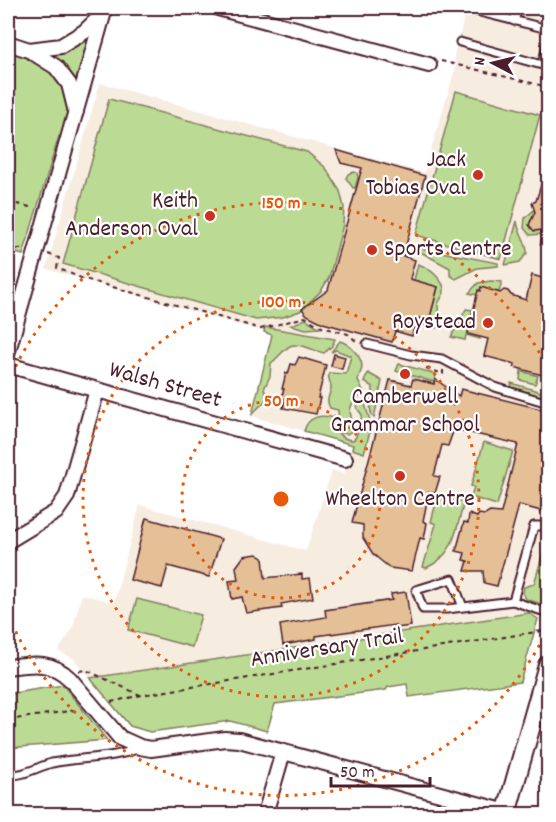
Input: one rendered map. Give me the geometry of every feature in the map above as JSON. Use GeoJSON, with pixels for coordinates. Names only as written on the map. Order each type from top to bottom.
{"type":"FeatureCollection","features":[{"type":"Feature","properties":{"kind":"main road"},"geometry":{"type":"LineString","coordinates":[[507,813],[546,678]]}},
{"type":"Feature","properties":{"kind":"street"},"geometry":{"type":"LineString","coordinates":[[218,8],[429,65]]}},
{"type":"Feature","properties":{"kind":"street"},"geometry":{"type":"LineString","coordinates":[[29,50],[61,46],[84,32],[104,10]]}},
{"type":"Feature","properties":{"kind":"street"},"geometry":{"type":"LineString","coordinates":[[8,351],[34,249],[76,114],[104,10]]}},
{"type":"Feature","properties":{"kind":"street"},"geometry":{"type":"LineString","coordinates":[[8,43],[29,50],[56,67],[69,84],[76,114]]}},
{"type":"Feature","properties":{"kind":"street","name":"Walsh Street"},"geometry":{"type":"LineString","coordinates":[[8,365],[345,459]]}},
{"type":"Feature","properties":{"kind":"street"},"geometry":{"type":"LineString","coordinates":[[8,541],[56,512],[67,496],[98,390]]}},
{"type":"Feature","properties":{"kind":"street"},"geometry":{"type":"LineString","coordinates":[[8,668],[42,664],[55,667],[70,679],[120,738],[143,747],[154,748],[225,739],[283,752],[507,813]]}},
{"type":"Feature","properties":{"kind":"street"},"geometry":{"type":"LineString","coordinates":[[265,814],[283,752]]}},
{"type":"Feature","properties":{"kind":"lane"},"geometry":{"type":"LineString","coordinates":[[514,21],[518,8]]}},
{"type":"Feature","properties":{"kind":"lane"},"geometry":{"type":"LineString","coordinates":[[477,10],[549,30]]}},
{"type":"Feature","properties":{"kind":"lane"},"geometry":{"type":"LineString","coordinates":[[460,42],[542,65],[549,42]]}},
{"type":"Feature","properties":{"kind":"lane"},"geometry":{"type":"LineString","coordinates":[[367,344],[411,355],[442,359],[495,387],[549,403]]}},
{"type":"Feature","properties":{"kind":"lane"},"geometry":{"type":"LineString","coordinates":[[513,601],[534,526],[548,523]]}},
{"type":"Feature","properties":{"kind":"lane"},"geometry":{"type":"LineString","coordinates":[[461,607],[452,579],[417,590],[423,609],[461,607],[513,601],[549,613]]}},
{"type":"Feature","properties":{"kind":"lane"},"geometry":{"type":"LineString","coordinates":[[8,775],[21,774],[50,764],[109,756],[143,747]]}},
{"type":"Feature","properties":{"kind":"path"},"geometry":{"type":"LineString","coordinates":[[429,65],[443,60],[549,87]]}},
{"type":"Feature","properties":{"kind":"path"},"geometry":{"type":"LineString","coordinates":[[8,202],[37,209]]}},
{"type":"Feature","properties":{"kind":"path"},"geometry":{"type":"LineString","coordinates":[[8,251],[34,249],[59,258],[57,268],[92,281],[261,329],[305,317],[322,327],[348,334],[357,342]]}},
{"type":"Feature","properties":{"kind":"path"},"geometry":{"type":"LineString","coordinates":[[417,365],[442,374],[442,359]]}},
{"type":"Feature","properties":{"kind":"path","name":"Anniversary Trail"},"geometry":{"type":"LineString","coordinates":[[111,702],[142,695],[549,630]]}},
{"type":"Feature","properties":{"kind":"path"},"geometry":{"type":"LineString","coordinates":[[86,670],[142,695]]}},
{"type":"Feature","properties":{"kind":"path"},"geometry":{"type":"LineString","coordinates":[[8,720],[76,710]]}},
{"type":"Feature","properties":{"kind":"shaded area","name":"Camberwell Grammar School"},"geometry":{"type":"Polygon","coordinates":[[[467,8],[548,8],[548,582],[538,619],[528,613],[90,678],[73,658],[58,651],[72,630],[82,594],[114,603],[140,505],[306,551],[332,470],[344,474],[353,445],[251,416],[272,334],[46,269],[100,83],[424,173],[456,66],[454,56],[467,8]]]}},
{"type":"Feature","properties":{"kind":"green space"},"geometry":{"type":"Polygon","coordinates":[[[90,35],[78,83],[53,53],[90,35]]]}},
{"type":"Feature","properties":{"kind":"green space"},"geometry":{"type":"Polygon","coordinates":[[[8,43],[29,50],[69,84],[69,138],[59,136],[23,255],[8,251],[8,43]]]}},
{"type":"Feature","properties":{"kind":"green space","name":"Jack Tobias Oval"},"geometry":{"type":"Polygon","coordinates":[[[456,91],[540,115],[501,259],[416,235],[456,91]]]}},
{"type":"Feature","properties":{"kind":"green space","name":"Keith Anderson Oval"},"geometry":{"type":"Polygon","coordinates":[[[109,99],[307,152],[326,168],[340,191],[344,207],[343,225],[329,278],[321,291],[300,311],[283,317],[256,320],[63,264],[109,99]]]}},
{"type":"Feature","properties":{"kind":"green space"},"geometry":{"type":"Polygon","coordinates":[[[354,172],[358,177],[355,188],[353,188],[346,178],[348,174],[354,172]]]}},
{"type":"Feature","properties":{"kind":"green space"},"geometry":{"type":"Polygon","coordinates":[[[534,210],[536,215],[530,221],[531,229],[538,231],[544,226],[548,227],[548,248],[540,245],[543,234],[530,235],[524,228],[525,218],[534,210]]]}},
{"type":"Feature","properties":{"kind":"green space"},"geometry":{"type":"Polygon","coordinates":[[[517,221],[527,253],[520,262],[505,265],[517,221]]]}},
{"type":"Feature","properties":{"kind":"green space"},"geometry":{"type":"Polygon","coordinates":[[[415,247],[498,263],[498,266],[477,268],[456,279],[450,275],[450,268],[415,247]]]}},
{"type":"Feature","properties":{"kind":"green space"},"geometry":{"type":"Polygon","coordinates":[[[418,264],[436,275],[444,288],[438,306],[440,326],[436,328],[414,323],[416,318],[429,321],[438,287],[414,280],[418,264]]]}},
{"type":"Feature","properties":{"kind":"green space"},"geometry":{"type":"Polygon","coordinates":[[[502,282],[499,292],[481,288],[477,295],[469,293],[478,283],[502,282]]]}},
{"type":"Feature","properties":{"kind":"green space"},"geometry":{"type":"Polygon","coordinates":[[[466,309],[473,310],[466,327],[468,334],[480,337],[480,339],[466,335],[465,340],[451,337],[466,309]]]}},
{"type":"Feature","properties":{"kind":"green space"},"geometry":{"type":"Polygon","coordinates":[[[306,319],[320,328],[306,329],[291,325],[306,319]]]}},
{"type":"Feature","properties":{"kind":"green space"},"geometry":{"type":"Polygon","coordinates":[[[265,327],[335,339],[332,346],[324,353],[297,345],[286,349],[271,363],[270,376],[264,389],[268,398],[252,414],[272,335],[264,332],[265,327]]]}},
{"type":"Feature","properties":{"kind":"green space"},"geometry":{"type":"Polygon","coordinates":[[[340,341],[351,348],[360,359],[362,367],[358,381],[364,392],[350,408],[353,430],[347,434],[341,433],[338,410],[330,408],[328,402],[331,388],[329,373],[346,374],[351,356],[336,350],[331,352],[340,341]]]}},
{"type":"Feature","properties":{"kind":"green space"},"geometry":{"type":"Polygon","coordinates":[[[399,364],[436,374],[434,382],[396,371],[399,364]]]}},
{"type":"Feature","properties":{"kind":"green space"},"geometry":{"type":"Polygon","coordinates":[[[521,371],[538,376],[535,384],[520,380],[521,371]]]}},
{"type":"Feature","properties":{"kind":"green space"},"geometry":{"type":"Polygon","coordinates":[[[368,373],[382,381],[374,418],[370,407],[373,387],[364,382],[368,373]]]}},
{"type":"Feature","properties":{"kind":"green space"},"geometry":{"type":"Polygon","coordinates":[[[511,383],[548,394],[548,399],[512,388],[511,383]]]}},
{"type":"Feature","properties":{"kind":"green space"},"geometry":{"type":"Polygon","coordinates":[[[358,402],[365,404],[370,421],[368,427],[370,431],[364,453],[352,449],[353,445],[304,431],[312,419],[320,416],[330,417],[335,418],[337,430],[341,436],[353,440],[356,437],[362,415],[357,408],[358,402]]]}},
{"type":"Feature","properties":{"kind":"green space"},"geometry":{"type":"Polygon","coordinates":[[[484,442],[513,451],[497,505],[471,497],[474,487],[471,486],[484,442]]]}},
{"type":"Feature","properties":{"kind":"green space"},"geometry":{"type":"Polygon","coordinates":[[[438,495],[464,502],[449,549],[436,563],[426,568],[423,567],[436,524],[431,522],[438,495]]]}},
{"type":"Feature","properties":{"kind":"green space"},"geometry":{"type":"Polygon","coordinates":[[[548,536],[548,589],[544,605],[526,599],[523,593],[524,587],[534,584],[548,536]]]}},
{"type":"Feature","properties":{"kind":"green space"},"geometry":{"type":"Polygon","coordinates":[[[137,599],[201,615],[192,647],[128,630],[137,599]]]}},
{"type":"Feature","properties":{"kind":"green space"},"geometry":{"type":"Polygon","coordinates":[[[529,613],[538,619],[520,682],[409,697],[407,684],[388,687],[386,690],[275,704],[267,731],[230,721],[150,732],[130,726],[90,678],[529,613]]]}},
{"type":"Feature","properties":{"kind":"green space"},"geometry":{"type":"Polygon","coordinates":[[[63,685],[107,740],[8,748],[8,694],[63,685]]]}},
{"type":"Feature","properties":{"kind":"building","name":"Sports Centre"},"geometry":{"type":"Polygon","coordinates":[[[336,150],[425,176],[403,256],[415,260],[410,279],[438,287],[429,321],[419,318],[417,329],[414,328],[412,336],[395,331],[392,342],[323,323],[307,315],[302,309],[328,290],[362,168],[341,163],[336,150]]]}},
{"type":"Feature","properties":{"kind":"building"},"geometry":{"type":"Polygon","coordinates":[[[546,169],[549,169],[549,227],[544,226],[542,230],[534,231],[529,225],[535,212],[532,203],[536,201],[546,169]]]}},
{"type":"Feature","properties":{"kind":"building"},"geometry":{"type":"Polygon","coordinates":[[[532,275],[549,280],[549,377],[514,367],[515,364],[484,356],[488,339],[468,334],[478,290],[480,291],[481,287],[500,293],[504,290],[508,291],[511,295],[526,300],[532,275]]]}},
{"type":"Feature","properties":{"kind":"building"},"geometry":{"type":"Polygon","coordinates":[[[334,354],[345,357],[342,369],[331,366],[334,354]]]}},
{"type":"Feature","properties":{"kind":"building"},"geometry":{"type":"Polygon","coordinates":[[[299,357],[326,365],[316,414],[283,408],[285,400],[281,399],[286,373],[288,374],[291,364],[295,365],[299,357]]]}},
{"type":"Feature","properties":{"kind":"building"},"geometry":{"type":"Polygon","coordinates":[[[413,379],[434,384],[435,379],[459,396],[461,389],[549,411],[549,483],[541,511],[519,505],[497,586],[484,583],[483,571],[465,571],[468,561],[463,560],[465,553],[456,551],[464,522],[468,523],[469,514],[477,517],[479,514],[485,515],[490,512],[501,513],[518,444],[454,429],[448,446],[442,445],[434,476],[440,477],[435,493],[429,492],[423,521],[427,523],[424,539],[420,538],[412,571],[390,568],[373,554],[363,538],[363,525],[352,523],[390,380],[411,385],[413,379]]]}},
{"type":"Feature","properties":{"kind":"building"},"geometry":{"type":"Polygon","coordinates":[[[146,518],[221,539],[209,577],[168,566],[162,588],[130,580],[146,518]]]}},
{"type":"Feature","properties":{"kind":"building"},"geometry":{"type":"Polygon","coordinates":[[[257,554],[263,558],[265,578],[302,574],[302,579],[310,578],[313,598],[281,604],[282,608],[246,613],[242,597],[232,599],[229,581],[238,580],[236,567],[244,556],[257,554]]]}},
{"type":"Feature","properties":{"kind":"building"},"geometry":{"type":"Polygon","coordinates":[[[406,592],[411,626],[396,628],[395,625],[316,636],[316,639],[283,645],[280,625],[326,617],[325,610],[392,600],[391,594],[406,592]]]}},
{"type":"Feature","properties":{"kind":"place","name":"Jack Tobias Oval"},"geometry":{"type":"Point","coordinates":[478,175]}},
{"type":"Feature","properties":{"kind":"place","name":"Keith Anderson Oval"},"geometry":{"type":"Point","coordinates":[210,216]}},
{"type":"Feature","properties":{"kind":"place","name":"Sports Centre"},"geometry":{"type":"Point","coordinates":[372,250]}},
{"type":"Feature","properties":{"kind":"place","name":"Roystead"},"geometry":{"type":"Point","coordinates":[488,323]}},
{"type":"Feature","properties":{"kind":"place","name":"Camberwell Grammar School"},"geometry":{"type":"Point","coordinates":[405,374]}},
{"type":"Feature","properties":{"kind":"place","name":"Wheelton Centre"},"geometry":{"type":"Point","coordinates":[400,476]}}]}
